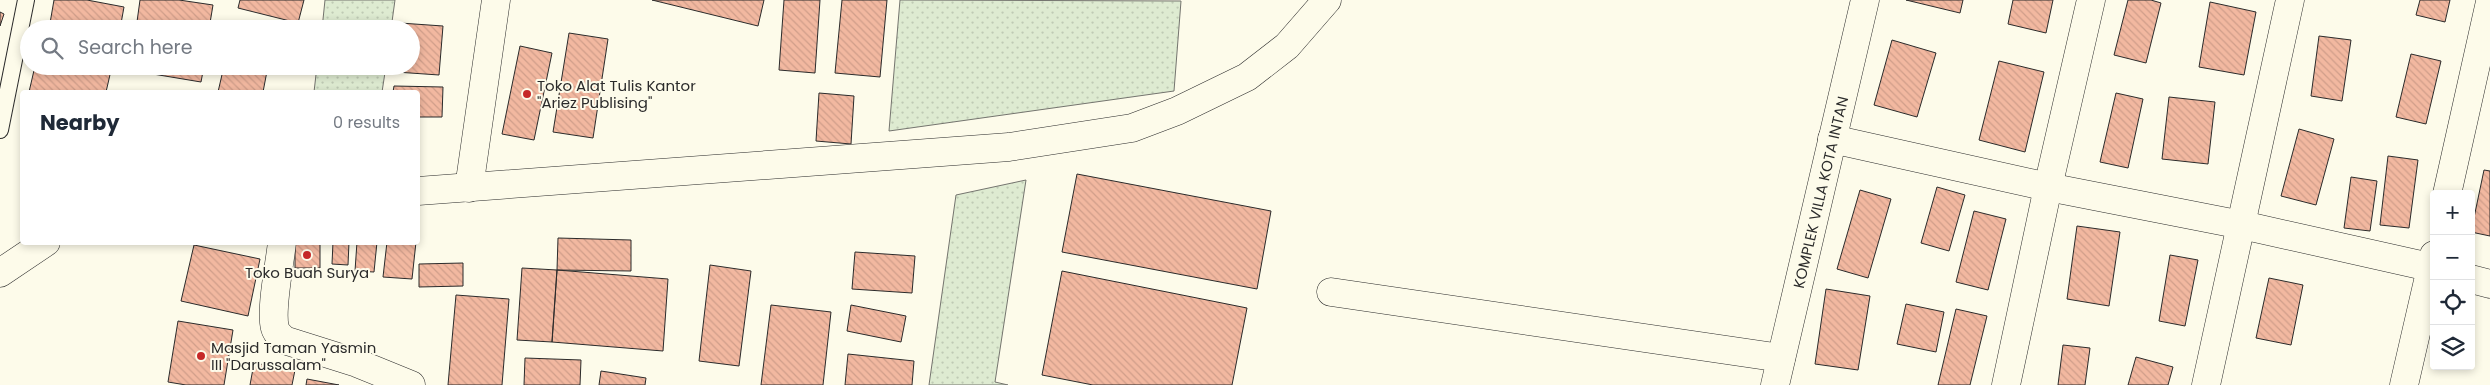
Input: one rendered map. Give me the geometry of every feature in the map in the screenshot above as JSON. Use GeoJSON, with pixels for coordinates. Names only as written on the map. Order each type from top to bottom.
{"type":"FeatureCollection","features":[{"type":"Feature","properties":{"kind":"street"},"geometry":{"type":"LineString","coordinates":[[469,188],[496,0]]}},
{"type":"Feature","properties":{"kind":"street"},"geometry":{"type":"LineString","coordinates":[[420,191],[1009,147],[1132,128],[1177,111],[1247,77],[1287,46],[1326,0]]}},
{"type":"Feature","properties":{"kind":"street","name":"KOMPLEK VILLA KOTA INTAN"},"geometry":{"type":"LineString","coordinates":[[1775,385],[1865,0]]}},
{"type":"Feature","properties":{"kind":"street"},"geometry":{"type":"LineString","coordinates":[[2006,385],[2091,0]]}},
{"type":"Feature","properties":{"kind":"street"},"geometry":{"type":"LineString","coordinates":[[2206,385],[2290,0]]}},
{"type":"Feature","properties":{"kind":"street"},"geometry":{"type":"LineString","coordinates":[[2448,190],[2490,2]]}},
{"type":"Feature","properties":{"kind":"street"},"geometry":{"type":"LineString","coordinates":[[1832,139],[2048,188],[2430,263]]}},
{"type":"Feature","properties":{"kind":"street"},"geometry":{"type":"LineString","coordinates":[[0,273],[42,245]]}},
{"type":"Feature","properties":{"kind":"street"},"geometry":{"type":"LineString","coordinates":[[282,245],[274,315],[275,328],[279,335],[284,340],[357,363],[411,385]]}},
{"type":"Feature","properties":{"kind":"street"},"geometry":{"type":"LineString","coordinates":[[2404,385],[2430,277]]}},
{"type":"Feature","properties":{"kind":"street"},"geometry":{"type":"LineString","coordinates":[[2475,280],[2490,284]]}},
{"type":"Feature","properties":{"kind":"street"},"geometry":{"type":"LineString","coordinates":[[1330,292],[1781,358]]}},
{"type":"Feature","properties":{"kind":"lane"},"geometry":{"type":"LineString","coordinates":[[22,20],[26,0]]}},
{"type":"Feature","properties":{"kind":"lane"},"geometry":{"type":"LineString","coordinates":[[0,130],[20,30]]}},
{"type":"Feature","properties":{"kind":"green space"},"geometry":{"type":"Polygon","coordinates":[[[325,0],[395,0],[392,20],[323,20],[325,0]]]}},
{"type":"Feature","properties":{"kind":"green space"},"geometry":{"type":"Polygon","coordinates":[[[900,0],[1181,1],[1174,91],[889,131],[900,0]]]}},
{"type":"Feature","properties":{"kind":"green space"},"geometry":{"type":"Polygon","coordinates":[[[316,75],[385,75],[382,90],[314,90],[316,75]]]}},
{"type":"Feature","properties":{"kind":"green space"},"geometry":{"type":"Polygon","coordinates":[[[1026,180],[995,382],[1008,385],[929,385],[956,195],[1026,180]]]}},
{"type":"Feature","properties":{"kind":"building"},"geometry":{"type":"Polygon","coordinates":[[[54,0],[87,0],[124,7],[122,20],[51,20],[54,0]]]}},
{"type":"Feature","properties":{"kind":"building"},"geometry":{"type":"Polygon","coordinates":[[[140,0],[179,0],[213,5],[210,20],[137,20],[140,0]]]}},
{"type":"Feature","properties":{"kind":"building"},"geometry":{"type":"Polygon","coordinates":[[[240,0],[304,0],[299,20],[286,20],[238,8],[240,0]]]}},
{"type":"Feature","properties":{"kind":"building"},"geometry":{"type":"Polygon","coordinates":[[[652,0],[764,0],[758,26],[652,0]]]}},
{"type":"Feature","properties":{"kind":"building"},"geometry":{"type":"Polygon","coordinates":[[[784,0],[820,0],[815,73],[779,70],[784,0]]]}},
{"type":"Feature","properties":{"kind":"building"},"geometry":{"type":"Polygon","coordinates":[[[842,0],[887,0],[880,77],[835,73],[842,0]]]}},
{"type":"Feature","properties":{"kind":"building"},"geometry":{"type":"Polygon","coordinates":[[[1906,0],[1963,0],[1960,13],[1906,0]]]}},
{"type":"Feature","properties":{"kind":"building"},"geometry":{"type":"Polygon","coordinates":[[[2013,0],[2053,0],[2046,33],[2008,24],[2013,0]]]}},
{"type":"Feature","properties":{"kind":"building"},"geometry":{"type":"Polygon","coordinates":[[[2128,0],[2151,0],[2161,3],[2146,63],[2114,55],[2128,0]]]}},
{"type":"Feature","properties":{"kind":"building"},"geometry":{"type":"Polygon","coordinates":[[[2420,0],[2450,0],[2445,22],[2416,15],[2420,0]]]}},
{"type":"Feature","properties":{"kind":"building"},"geometry":{"type":"Polygon","coordinates":[[[2210,2],[2256,12],[2244,75],[2199,67],[2210,2]]]}},
{"type":"Feature","properties":{"kind":"building"},"geometry":{"type":"Polygon","coordinates":[[[0,12],[4,14],[0,26],[0,12]]]}},
{"type":"Feature","properties":{"kind":"building"},"geometry":{"type":"Polygon","coordinates":[[[420,24],[443,26],[439,75],[420,74],[420,24]]]}},
{"type":"Feature","properties":{"kind":"building"},"geometry":{"type":"Polygon","coordinates":[[[569,33],[608,39],[593,138],[553,132],[569,33]]]}},
{"type":"Feature","properties":{"kind":"building"},"geometry":{"type":"Polygon","coordinates":[[[2319,36],[2351,40],[2342,101],[2311,96],[2319,36]]]}},
{"type":"Feature","properties":{"kind":"building"},"geometry":{"type":"Polygon","coordinates":[[[1892,40],[1936,53],[1917,117],[1874,105],[1892,40]]]}},
{"type":"Feature","properties":{"kind":"building","name":"Toko Alat Tulis Kantor \"Ariez Publising\""},"geometry":{"type":"Polygon","coordinates":[[[520,46],[552,53],[534,140],[502,134],[520,46]]]}},
{"type":"Feature","properties":{"kind":"building"},"geometry":{"type":"Polygon","coordinates":[[[2411,54],[2441,61],[2426,124],[2396,117],[2411,54]]]}},
{"type":"Feature","properties":{"kind":"building"},"geometry":{"type":"Polygon","coordinates":[[[1999,61],[2044,72],[2025,152],[1979,140],[1999,61]]]}},
{"type":"Feature","properties":{"kind":"building"},"geometry":{"type":"Polygon","coordinates":[[[33,75],[110,75],[106,90],[29,90],[33,75]]]}},
{"type":"Feature","properties":{"kind":"building"},"geometry":{"type":"Polygon","coordinates":[[[159,75],[202,75],[201,82],[159,75]]]}},
{"type":"Feature","properties":{"kind":"building"},"geometry":{"type":"Polygon","coordinates":[[[222,75],[266,75],[263,90],[218,90],[222,75]]]}},
{"type":"Feature","properties":{"kind":"building"},"geometry":{"type":"Polygon","coordinates":[[[394,86],[443,87],[442,117],[420,117],[420,90],[393,90],[394,86]]]}},
{"type":"Feature","properties":{"kind":"building"},"geometry":{"type":"Polygon","coordinates":[[[819,93],[854,96],[851,144],[816,141],[819,93]]]}},
{"type":"Feature","properties":{"kind":"building"},"geometry":{"type":"Polygon","coordinates":[[[2116,93],[2143,99],[2128,168],[2100,162],[2116,93]]]}},
{"type":"Feature","properties":{"kind":"building"},"geometry":{"type":"Polygon","coordinates":[[[2169,97],[2215,102],[2208,164],[2162,159],[2169,97]]]}},
{"type":"Feature","properties":{"kind":"building"},"geometry":{"type":"Polygon","coordinates":[[[2299,129],[2334,139],[2316,205],[2281,196],[2299,129]]]}},
{"type":"Feature","properties":{"kind":"building"},"geometry":{"type":"Polygon","coordinates":[[[2388,156],[2418,160],[2409,228],[2380,225],[2388,156]]]}},
{"type":"Feature","properties":{"kind":"building"},"geometry":{"type":"Polygon","coordinates":[[[2484,170],[2490,171],[2490,236],[2475,233],[2475,213],[2484,170]]]}},
{"type":"Feature","properties":{"kind":"building"},"geometry":{"type":"Polygon","coordinates":[[[1077,174],[1271,211],[1257,289],[1062,252],[1077,174]]]}},
{"type":"Feature","properties":{"kind":"building"},"geometry":{"type":"Polygon","coordinates":[[[2351,177],[2377,181],[2370,231],[2344,228],[2351,177]]]}},
{"type":"Feature","properties":{"kind":"building"},"geometry":{"type":"Polygon","coordinates":[[[1937,187],[1965,195],[1949,251],[1921,243],[1937,187]]]}},
{"type":"Feature","properties":{"kind":"building"},"geometry":{"type":"Polygon","coordinates":[[[1860,190],[1891,199],[1868,278],[1837,269],[1860,190]]]}},
{"type":"Feature","properties":{"kind":"building"},"geometry":{"type":"Polygon","coordinates":[[[1974,211],[2006,219],[1988,290],[1956,282],[1974,211]]]}},
{"type":"Feature","properties":{"kind":"building"},"geometry":{"type":"Polygon","coordinates":[[[2077,226],[2120,232],[2109,306],[2067,299],[2077,226]]]}},
{"type":"Feature","properties":{"kind":"building"},"geometry":{"type":"Polygon","coordinates":[[[558,238],[631,240],[631,271],[557,270],[558,238]]]}},
{"type":"Feature","properties":{"kind":"building"},"geometry":{"type":"Polygon","coordinates":[[[194,245],[260,259],[248,316],[181,301],[194,245]]]}},
{"type":"Feature","properties":{"kind":"building","name":"Toko Buah Surya"},"geometry":{"type":"Polygon","coordinates":[[[295,245],[320,245],[320,268],[295,268],[295,245]]]}},
{"type":"Feature","properties":{"kind":"building"},"geometry":{"type":"Polygon","coordinates":[[[333,245],[349,245],[348,265],[332,264],[333,245]]]}},
{"type":"Feature","properties":{"kind":"building"},"geometry":{"type":"Polygon","coordinates":[[[357,245],[377,245],[374,272],[355,271],[357,245]]]}},
{"type":"Feature","properties":{"kind":"building"},"geometry":{"type":"Polygon","coordinates":[[[387,245],[416,245],[412,279],[383,277],[387,245]]]}},
{"type":"Feature","properties":{"kind":"building"},"geometry":{"type":"Polygon","coordinates":[[[855,252],[915,256],[912,293],[852,289],[855,252]]]}},
{"type":"Feature","properties":{"kind":"building"},"geometry":{"type":"Polygon","coordinates":[[[2170,255],[2198,260],[2185,326],[2159,321],[2170,255]]]}},
{"type":"Feature","properties":{"kind":"building"},"geometry":{"type":"Polygon","coordinates":[[[463,263],[463,286],[419,287],[419,264],[463,263]]]}},
{"type":"Feature","properties":{"kind":"building"},"geometry":{"type":"Polygon","coordinates":[[[710,265],[751,271],[739,366],[699,361],[710,265]]]}},
{"type":"Feature","properties":{"kind":"building"},"geometry":{"type":"Polygon","coordinates":[[[522,268],[557,270],[552,342],[517,340],[522,268]]]}},
{"type":"Feature","properties":{"kind":"building"},"geometry":{"type":"Polygon","coordinates":[[[557,270],[668,279],[663,351],[552,342],[557,270]]]}},
{"type":"Feature","properties":{"kind":"building"},"geometry":{"type":"Polygon","coordinates":[[[1062,271],[1247,308],[1232,385],[1093,385],[1042,375],[1062,271]]]}},
{"type":"Feature","properties":{"kind":"building"},"geometry":{"type":"Polygon","coordinates":[[[2269,278],[2303,285],[2291,345],[2256,338],[2269,278]]]}},
{"type":"Feature","properties":{"kind":"building"},"geometry":{"type":"Polygon","coordinates":[[[1826,289],[1870,296],[1858,370],[1815,364],[1826,289]]]}},
{"type":"Feature","properties":{"kind":"building"},"geometry":{"type":"Polygon","coordinates":[[[456,295],[509,299],[502,385],[448,385],[456,295]]]}},
{"type":"Feature","properties":{"kind":"building"},"geometry":{"type":"Polygon","coordinates":[[[1906,304],[1944,312],[1936,352],[1897,344],[1906,304]]]}},
{"type":"Feature","properties":{"kind":"building"},"geometry":{"type":"Polygon","coordinates":[[[771,305],[831,312],[823,385],[761,385],[771,305]]]}},
{"type":"Feature","properties":{"kind":"building"},"geometry":{"type":"Polygon","coordinates":[[[851,305],[906,316],[901,342],[847,331],[851,305]]]}},
{"type":"Feature","properties":{"kind":"building"},"geometry":{"type":"Polygon","coordinates":[[[1956,309],[1987,316],[1970,385],[1938,385],[1956,309]]]}},
{"type":"Feature","properties":{"kind":"building","name":"Masjid Taman Yasmin III \"Darussalam\""},"geometry":{"type":"Polygon","coordinates":[[[178,321],[233,330],[224,385],[186,385],[168,382],[178,321]]]}},
{"type":"Feature","properties":{"kind":"building"},"geometry":{"type":"Polygon","coordinates":[[[2063,345],[2090,348],[2085,385],[2058,385],[2063,345]]]}},
{"type":"Feature","properties":{"kind":"building"},"geometry":{"type":"Polygon","coordinates":[[[848,354],[914,361],[912,385],[845,385],[848,354]]]}},
{"type":"Feature","properties":{"kind":"building"},"geometry":{"type":"Polygon","coordinates":[[[2136,357],[2173,367],[2168,385],[2128,385],[2136,357]]]}},
{"type":"Feature","properties":{"kind":"building"},"geometry":{"type":"Polygon","coordinates":[[[525,358],[581,360],[580,385],[524,385],[525,358]]]}},
{"type":"Feature","properties":{"kind":"building"},"geometry":{"type":"Polygon","coordinates":[[[254,363],[295,370],[292,385],[250,385],[254,363]]]}},
{"type":"Feature","properties":{"kind":"building"},"geometry":{"type":"Polygon","coordinates":[[[601,371],[646,378],[645,385],[599,385],[601,371]]]}},
{"type":"Feature","properties":{"kind":"building"},"geometry":{"type":"Polygon","coordinates":[[[307,379],[339,385],[306,385],[307,379]]]}},
{"type":"Feature","properties":{"kind":"place","name":"Toko Alat Tulis Kantor \"Ariez Publising\""},"geometry":{"type":"Point","coordinates":[527,94]}},
{"type":"Feature","properties":{"kind":"place","name":"Toko Buah Surya"},"geometry":{"type":"Point","coordinates":[307,255]}},
{"type":"Feature","properties":{"kind":"place","name":"Masjid Taman Yasmin III \"Darussalam\""},"geometry":{"type":"Point","coordinates":[201,356]}}]}
